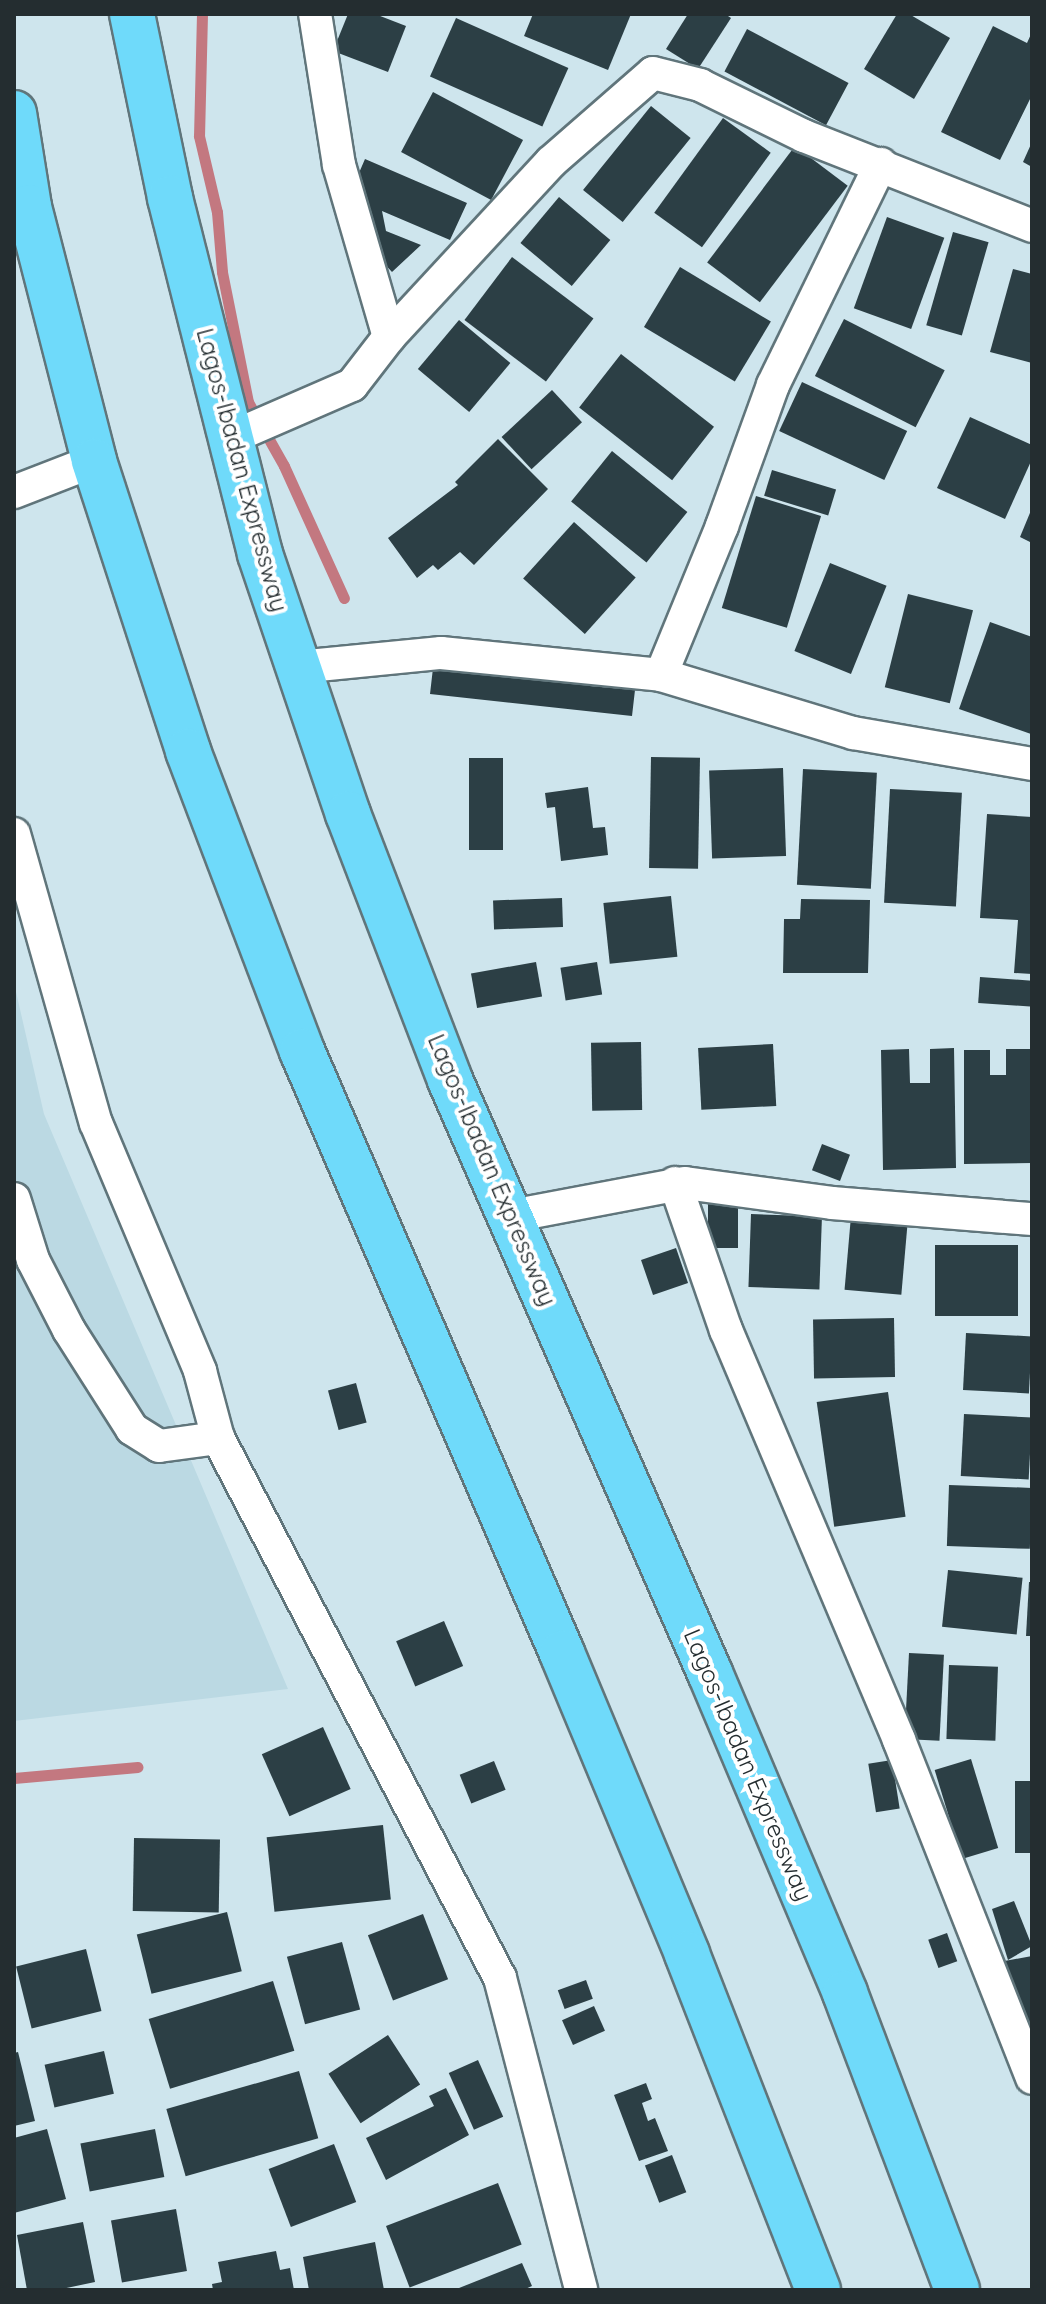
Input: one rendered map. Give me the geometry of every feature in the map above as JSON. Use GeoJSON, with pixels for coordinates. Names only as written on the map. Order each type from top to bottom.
{"type":"FeatureCollection","features":[{"type":"Feature","properties":{"kind":"highway","name":"Lagos-Ibadan Expressway"},"geometry":{"type":"LineString","coordinates":[[132,14],[170,198],[260,554],[348,814],[450,1080],[845,1993],[957,2290]]}},
{"type":"Feature","properties":{"kind":"highway"},"geometry":{"type":"LineString","coordinates":[[14,113],[29,207],[94,461],[188,751],[302,1051],[568,1667],[687,1954],[818,2290]]}},
{"type":"Feature","properties":{"kind":"street"},"geometry":{"type":"LineString","coordinates":[[315,14],[339,165],[389,337]]}},
{"type":"Feature","properties":{"kind":"street"},"geometry":{"type":"LineString","coordinates":[[230,438],[352,385],[389,337],[551,162],[653,73],[700,85],[804,136],[1032,226]]}},
{"type":"Feature","properties":{"kind":"street"},"geometry":{"type":"LineString","coordinates":[[661,675],[722,526],[773,385],[881,164]]}},
{"type":"Feature","properties":{"kind":"street"},"geometry":{"type":"LineString","coordinates":[[14,492],[94,461]]}},
{"type":"Feature","properties":{"kind":"street"},"geometry":{"type":"LineString","coordinates":[[298,667],[441,653],[661,675],[853,733],[1032,764]]}},
{"type":"Feature","properties":{"kind":"street"},"geometry":{"type":"LineString","coordinates":[[14,834],[96,1123],[200,1371],[218,1438],[500,1978],[581,2290]]}},
{"type":"Feature","properties":{"kind":"street"},"geometry":{"type":"LineString","coordinates":[[675,1183],[726,1330],[899,1740],[1032,2078]]}},
{"type":"Feature","properties":{"kind":"street"},"geometry":{"type":"LineString","coordinates":[[511,1216],[675,1183],[832,1203],[1032,1219]]}},
{"type":"Feature","properties":{"kind":"street"},"geometry":{"type":"LineString","coordinates":[[14,1199],[33,1260],[76,1342],[132,1429],[159,1446],[218,1438]]}},
{"type":"Feature","properties":{"kind":"shaded area"},"geometry":{"type":"Polygon","coordinates":[[[14,983],[44,1114],[288,1689],[14,1721],[14,983]]]}},
{"type":"Feature","properties":{"kind":"building"},"geometry":{"type":"Polygon","coordinates":[[[348,14],[375,14],[406,26],[388,72],[333,51],[348,14]]]}},
{"type":"Feature","properties":{"kind":"building"},"geometry":{"type":"Polygon","coordinates":[[[533,14],[631,14],[608,70],[524,36],[533,14]]]}},
{"type":"Feature","properties":{"kind":"building"},"geometry":{"type":"Polygon","coordinates":[[[688,14],[725,14],[731,18],[698,69],[666,49],[688,14]]]}},
{"type":"Feature","properties":{"kind":"building"},"geometry":{"type":"Polygon","coordinates":[[[897,14],[909,14],[950,38],[914,99],[864,69],[897,14]]]}},
{"type":"Feature","properties":{"kind":"building"},"geometry":{"type":"Polygon","coordinates":[[[456,18],[568,68],[542,126],[430,76],[456,18]]]}},
{"type":"Feature","properties":{"kind":"building"},"geometry":{"type":"Polygon","coordinates":[[[993,26],[1027,43],[1032,32],[1032,95],[1000,160],[941,132],[993,26]]]}},
{"type":"Feature","properties":{"kind":"building"},"geometry":{"type":"Polygon","coordinates":[[[747,29],[849,83],[826,125],[724,71],[747,29]]]}},
{"type":"Feature","properties":{"kind":"building"},"geometry":{"type":"Polygon","coordinates":[[[433,92],[523,140],[491,200],[401,152],[433,92]]]}},
{"type":"Feature","properties":{"kind":"building"},"geometry":{"type":"Polygon","coordinates":[[[651,106],[691,138],[623,222],[583,190],[651,106]]]}},
{"type":"Feature","properties":{"kind":"building"},"geometry":{"type":"Polygon","coordinates":[[[723,118],[771,153],[702,247],[654,213],[723,118]]]}},
{"type":"Feature","properties":{"kind":"building"},"geometry":{"type":"Polygon","coordinates":[[[1032,142],[1032,167],[1023,162],[1032,142]]]}},
{"type":"Feature","properties":{"kind":"building"},"geometry":{"type":"Polygon","coordinates":[[[795,146],[848,186],[760,302],[707,263],[795,146]]]}},
{"type":"Feature","properties":{"kind":"building"},"geometry":{"type":"Polygon","coordinates":[[[365,159],[467,203],[450,240],[382,211],[386,231],[421,245],[392,272],[368,246],[349,196],[365,159]]]}},
{"type":"Feature","properties":{"kind":"building"},"geometry":{"type":"Polygon","coordinates":[[[559,197],[610,240],[572,286],[520,243],[559,197]]]}},
{"type":"Feature","properties":{"kind":"building"},"geometry":{"type":"Polygon","coordinates":[[[887,217],[944,238],[911,329],[854,308],[887,217]]]}},
{"type":"Feature","properties":{"kind":"building"},"geometry":{"type":"Polygon","coordinates":[[[953,232],[989,242],[962,335],[926,325],[953,232]]]}},
{"type":"Feature","properties":{"kind":"building"},"geometry":{"type":"Polygon","coordinates":[[[512,257],[593,318],[546,381],[464,320],[512,257]]]}},
{"type":"Feature","properties":{"kind":"building"},"geometry":{"type":"Polygon","coordinates":[[[680,267],[771,322],[735,382],[644,327],[680,267]]]}},
{"type":"Feature","properties":{"kind":"building"},"geometry":{"type":"Polygon","coordinates":[[[1013,269],[1032,274],[1032,363],[990,352],[1013,269]]]}},
{"type":"Feature","properties":{"kind":"building"},"geometry":{"type":"Polygon","coordinates":[[[844,319],[945,370],[916,427],[815,376],[844,319]]]}},
{"type":"Feature","properties":{"kind":"building"},"geometry":{"type":"Polygon","coordinates":[[[459,320],[510,363],[469,412],[418,369],[459,320]]]}},
{"type":"Feature","properties":{"kind":"building"},"geometry":{"type":"Polygon","coordinates":[[[621,354],[714,427],[672,480],[579,408],[621,354]]]}},
{"type":"Feature","properties":{"kind":"building"},"geometry":{"type":"Polygon","coordinates":[[[802,382],[907,431],[884,480],[779,431],[802,382]]]}},
{"type":"Feature","properties":{"kind":"building"},"geometry":{"type":"Polygon","coordinates":[[[552,390],[582,422],[532,469],[502,437],[552,390]]]}},
{"type":"Feature","properties":{"kind":"building"},"geometry":{"type":"Polygon","coordinates":[[[970,417],[1032,445],[1032,459],[1005,519],[937,488],[970,417]]]}},
{"type":"Feature","properties":{"kind":"building"},"geometry":{"type":"Polygon","coordinates":[[[498,439],[548,489],[474,565],[460,552],[438,570],[433,565],[417,578],[388,538],[458,485],[455,482],[498,439]]]}},
{"type":"Feature","properties":{"kind":"building"},"geometry":{"type":"Polygon","coordinates":[[[612,451],[687,512],[646,563],[571,502],[612,451]]]}},
{"type":"Feature","properties":{"kind":"building"},"geometry":{"type":"Polygon","coordinates":[[[772,470],[836,490],[828,515],[764,496],[772,470]]]}},
{"type":"Feature","properties":{"kind":"building"},"geometry":{"type":"Polygon","coordinates":[[[756,496],[821,516],[787,628],[722,608],[756,496]]]}},
{"type":"Feature","properties":{"kind":"building"},"geometry":{"type":"Polygon","coordinates":[[[1032,508],[1032,543],[1020,537],[1032,508]]]}},
{"type":"Feature","properties":{"kind":"building"},"geometry":{"type":"Polygon","coordinates":[[[574,522],[636,578],[585,634],[523,578],[574,522]]]}},
{"type":"Feature","properties":{"kind":"building"},"geometry":{"type":"Polygon","coordinates":[[[830,563],[887,586],[851,674],[794,651],[830,563]]]}},
{"type":"Feature","properties":{"kind":"building"},"geometry":{"type":"Polygon","coordinates":[[[908,594],[973,610],[950,703],[885,687],[908,594]]]}},
{"type":"Feature","properties":{"kind":"building"},"geometry":{"type":"Polygon","coordinates":[[[990,622],[1032,637],[1031,734],[959,709],[990,622]]]}},
{"type":"Feature","properties":{"kind":"building"},"geometry":{"type":"Polygon","coordinates":[[[459,661],[519,668],[518,677],[555,682],[556,671],[591,675],[590,686],[635,690],[632,716],[430,694],[433,668],[457,671],[459,661]]]}},
{"type":"Feature","properties":{"kind":"building"},"geometry":{"type":"Polygon","coordinates":[[[651,757],[700,758],[698,869],[649,868],[651,757]]]}},
{"type":"Feature","properties":{"kind":"building"},"geometry":{"type":"Polygon","coordinates":[[[469,758],[503,758],[503,850],[469,850],[469,758]]]}},
{"type":"Feature","properties":{"kind":"building"},"geometry":{"type":"Polygon","coordinates":[[[783,768],[786,856],[712,859],[709,771],[783,768]]]}},
{"type":"Feature","properties":{"kind":"building"},"geometry":{"type":"Polygon","coordinates":[[[803,769],[877,773],[871,889],[797,885],[803,769]]]}},
{"type":"Feature","properties":{"kind":"building"},"geometry":{"type":"Polygon","coordinates":[[[588,787],[593,828],[605,827],[608,855],[561,861],[555,807],[547,808],[545,793],[588,787]]]}},
{"type":"Feature","properties":{"kind":"building"},"geometry":{"type":"Polygon","coordinates":[[[890,789],[962,793],[956,907],[884,903],[890,789]]]}},
{"type":"Feature","properties":{"kind":"building"},"geometry":{"type":"Polygon","coordinates":[[[987,814],[1032,817],[1032,974],[1014,973],[1018,920],[980,918],[987,814]]]}},
{"type":"Feature","properties":{"kind":"building"},"geometry":{"type":"Polygon","coordinates":[[[671,896],[677,957],[610,964],[603,903],[671,896]]]}},
{"type":"Feature","properties":{"kind":"building"},"geometry":{"type":"Polygon","coordinates":[[[562,898],[563,927],[494,929],[493,900],[562,898]]]}},
{"type":"Feature","properties":{"kind":"building"},"geometry":{"type":"Polygon","coordinates":[[[801,899],[870,900],[868,973],[783,973],[784,919],[800,919],[801,899]]]}},
{"type":"Feature","properties":{"kind":"building"},"geometry":{"type":"Polygon","coordinates":[[[536,962],[542,996],[477,1008],[471,973],[536,962]]]}},
{"type":"Feature","properties":{"kind":"building"},"geometry":{"type":"Polygon","coordinates":[[[597,962],[602,995],[566,1000],[560,968],[597,962]]]}},
{"type":"Feature","properties":{"kind":"building"},"geometry":{"type":"Polygon","coordinates":[[[980,977],[1032,981],[1030,1007],[978,1003],[980,977]]]}},
{"type":"Feature","properties":{"kind":"building"},"geometry":{"type":"Polygon","coordinates":[[[641,1042],[642,1110],[592,1111],[591,1043],[641,1042]]]}},
{"type":"Feature","properties":{"kind":"building"},"geometry":{"type":"Polygon","coordinates":[[[773,1044],[776,1106],[701,1110],[698,1048],[773,1044]]]}},
{"type":"Feature","properties":{"kind":"building"},"geometry":{"type":"Polygon","coordinates":[[[954,1048],[956,1168],[883,1170],[881,1050],[909,1049],[910,1083],[930,1083],[930,1049],[954,1048]]]}},
{"type":"Feature","properties":{"kind":"building"},"geometry":{"type":"Polygon","coordinates":[[[1006,1049],[1032,1049],[1032,1163],[964,1164],[964,1050],[990,1050],[990,1075],[1006,1075],[1006,1049]]]}},
{"type":"Feature","properties":{"kind":"building"},"geometry":{"type":"Polygon","coordinates":[[[822,1144],[850,1155],[840,1181],[812,1170],[822,1144]]]}},
{"type":"Feature","properties":{"kind":"building"},"geometry":{"type":"Polygon","coordinates":[[[708,1197],[738,1197],[738,1248],[708,1248],[708,1197]]]}},
{"type":"Feature","properties":{"kind":"building"},"geometry":{"type":"Polygon","coordinates":[[[751,1214],[822,1216],[819,1289],[748,1287],[751,1214]]]}},
{"type":"Feature","properties":{"kind":"building"},"geometry":{"type":"Polygon","coordinates":[[[851,1216],[908,1221],[901,1295],[845,1290],[851,1216]]]}},
{"type":"Feature","properties":{"kind":"building"},"geometry":{"type":"Polygon","coordinates":[[[935,1245],[1018,1245],[1018,1316],[935,1316],[935,1245]]]}},
{"type":"Feature","properties":{"kind":"building"},"geometry":{"type":"Polygon","coordinates":[[[676,1248],[688,1283],[653,1295],[641,1260],[676,1248]]]}},
{"type":"Feature","properties":{"kind":"building"},"geometry":{"type":"Polygon","coordinates":[[[894,1318],[895,1377],[814,1378],[813,1319],[894,1318]]]}},
{"type":"Feature","properties":{"kind":"building"},"geometry":{"type":"Polygon","coordinates":[[[966,1333],[1032,1336],[1029,1393],[963,1390],[966,1333]]]}},
{"type":"Feature","properties":{"kind":"building"},"geometry":{"type":"Polygon","coordinates":[[[356,1383],[367,1423],[339,1430],[328,1391],[356,1383]]]}},
{"type":"Feature","properties":{"kind":"building"},"geometry":{"type":"Polygon","coordinates":[[[888,1392],[906,1517],[834,1527],[817,1402],[888,1392]]]}},
{"type":"Feature","properties":{"kind":"building"},"geometry":{"type":"Polygon","coordinates":[[[964,1414],[1032,1418],[1029,1479],[961,1476],[964,1414]]]}},
{"type":"Feature","properties":{"kind":"building"},"geometry":{"type":"Polygon","coordinates":[[[949,1485],[1032,1488],[1030,1549],[947,1546],[949,1485]]]}},
{"type":"Feature","properties":{"kind":"building"},"geometry":{"type":"Polygon","coordinates":[[[948,1570],[1023,1578],[1017,1635],[942,1627],[948,1570]]]}},
{"type":"Feature","properties":{"kind":"building"},"geometry":{"type":"Polygon","coordinates":[[[1029,1582],[1032,1582],[1032,1636],[1026,1636],[1029,1582]]]}},
{"type":"Feature","properties":{"kind":"building"},"geometry":{"type":"Polygon","coordinates":[[[444,1621],[463,1666],[415,1686],[396,1641],[444,1621]]]}},
{"type":"Feature","properties":{"kind":"building"},"geometry":{"type":"Polygon","coordinates":[[[909,1653],[944,1655],[939,1741],[904,1739],[909,1653]]]}},
{"type":"Feature","properties":{"kind":"building"},"geometry":{"type":"Polygon","coordinates":[[[949,1665],[998,1667],[995,1741],[946,1739],[949,1665]]]}},
{"type":"Feature","properties":{"kind":"building"},"geometry":{"type":"Polygon","coordinates":[[[323,1727],[351,1789],[289,1816],[262,1754],[323,1727]]]}},
{"type":"Feature","properties":{"kind":"building"},"geometry":{"type":"Polygon","coordinates":[[[971,1759],[998,1848],[962,1859],[935,1770],[971,1759]]]}},
{"type":"Feature","properties":{"kind":"building"},"geometry":{"type":"Polygon","coordinates":[[[892,1760],[900,1808],[876,1812],[868,1764],[892,1760]]]}},
{"type":"Feature","properties":{"kind":"building"},"geometry":{"type":"Polygon","coordinates":[[[494,1761],[506,1790],[471,1804],[460,1775],[494,1761]]]}},
{"type":"Feature","properties":{"kind":"building"},"geometry":{"type":"Polygon","coordinates":[[[1015,1781],[1032,1781],[1032,1853],[1015,1853],[1015,1781]]]}},
{"type":"Feature","properties":{"kind":"building"},"geometry":{"type":"Polygon","coordinates":[[[383,1825],[391,1900],[274,1912],[267,1837],[383,1825]]]}},
{"type":"Feature","properties":{"kind":"building"},"geometry":{"type":"Polygon","coordinates":[[[134,1838],[220,1840],[219,1912],[133,1911],[134,1838]]]}},
{"type":"Feature","properties":{"kind":"building"},"geometry":{"type":"Polygon","coordinates":[[[1014,1901],[1032,1946],[1008,1960],[992,1909],[1014,1901]]]}},
{"type":"Feature","properties":{"kind":"building"},"geometry":{"type":"Polygon","coordinates":[[[227,1912],[242,1971],[152,1994],[137,1934],[227,1912]]]}},
{"type":"Feature","properties":{"kind":"building"},"geometry":{"type":"Polygon","coordinates":[[[423,1914],[448,1979],[393,2000],[368,1935],[423,1914]]]}},
{"type":"Feature","properties":{"kind":"building"},"geometry":{"type":"Polygon","coordinates":[[[947,1933],[957,1961],[938,1968],[928,1940],[947,1933]]]}},
{"type":"Feature","properties":{"kind":"building"},"geometry":{"type":"Polygon","coordinates":[[[342,1942],[360,2010],[305,2024],[287,1957],[342,1942]]]}},
{"type":"Feature","properties":{"kind":"building"},"geometry":{"type":"Polygon","coordinates":[[[86,1949],[101,2011],[32,2029],[16,1966],[86,1949]]]}},
{"type":"Feature","properties":{"kind":"building"},"geometry":{"type":"Polygon","coordinates":[[[1032,1956],[1032,2023],[1025,2024],[999,1962],[1032,1956]]]}},
{"type":"Feature","properties":{"kind":"building"},"geometry":{"type":"Polygon","coordinates":[[[586,1980],[593,1999],[565,2009],[558,1990],[586,1980]]]}},
{"type":"Feature","properties":{"kind":"building"},"geometry":{"type":"Polygon","coordinates":[[[273,1981],[294,2051],[170,2089],[149,2019],[273,1981]]]}},
{"type":"Feature","properties":{"kind":"building"},"geometry":{"type":"Polygon","coordinates":[[[594,2006],[605,2031],[573,2045],[562,2020],[594,2006]]]}},
{"type":"Feature","properties":{"kind":"building"},"geometry":{"type":"Polygon","coordinates":[[[388,2035],[420,2084],[361,2123],[328,2074],[388,2035]]]}},
{"type":"Feature","properties":{"kind":"building"},"geometry":{"type":"Polygon","coordinates":[[[104,2051],[114,2094],[54,2108],[45,2065],[104,2051]]]}},
{"type":"Feature","properties":{"kind":"building"},"geometry":{"type":"Polygon","coordinates":[[[18,2052],[35,2121],[14,2126],[14,2053],[18,2052]]]}},
{"type":"Feature","properties":{"kind":"building"},"geometry":{"type":"Polygon","coordinates":[[[478,2060],[503,2117],[474,2130],[449,2073],[478,2060]]]}},
{"type":"Feature","properties":{"kind":"building"},"geometry":{"type":"Polygon","coordinates":[[[299,2071],[318,2138],[186,2176],[166,2109],[299,2071]]]}},
{"type":"Feature","properties":{"kind":"building"},"geometry":{"type":"Polygon","coordinates":[[[646,2083],[652,2099],[642,2103],[648,2121],[655,2118],[668,2151],[639,2161],[614,2095],[646,2083]]]}},
{"type":"Feature","properties":{"kind":"building"},"geometry":{"type":"Polygon","coordinates":[[[446,2088],[469,2135],[386,2180],[366,2138],[434,2106],[429,2096],[446,2088]]]}},
{"type":"Feature","properties":{"kind":"building"},"geometry":{"type":"Polygon","coordinates":[[[47,2129],[66,2199],[14,2213],[14,2138],[47,2129]]]}},
{"type":"Feature","properties":{"kind":"building"},"geometry":{"type":"Polygon","coordinates":[[[155,2129],[164,2177],[90,2192],[80,2144],[155,2129]]]}},
{"type":"Feature","properties":{"kind":"building"},"geometry":{"type":"Polygon","coordinates":[[[334,2144],[356,2202],[291,2227],[269,2169],[334,2144]]]}},
{"type":"Feature","properties":{"kind":"building"},"geometry":{"type":"Polygon","coordinates":[[[672,2155],[686,2192],[659,2203],[645,2165],[672,2155]]]}},
{"type":"Feature","properties":{"kind":"building"},"geometry":{"type":"Polygon","coordinates":[[[498,2183],[522,2245],[410,2288],[386,2226],[498,2183]]]}},
{"type":"Feature","properties":{"kind":"building"},"geometry":{"type":"Polygon","coordinates":[[[176,2209],[187,2271],[122,2283],[111,2220],[176,2209]]]}},
{"type":"Feature","properties":{"kind":"building"},"geometry":{"type":"Polygon","coordinates":[[[83,2222],[95,2282],[57,2290],[27,2290],[17,2235],[83,2222]]]}},
{"type":"Feature","properties":{"kind":"building"},"geometry":{"type":"Polygon","coordinates":[[[375,2242],[384,2290],[309,2290],[303,2257],[375,2242]]]}},
{"type":"Feature","properties":{"kind":"building"},"geometry":{"type":"Polygon","coordinates":[[[276,2251],[280,2270],[290,2268],[294,2290],[213,2290],[212,2284],[222,2282],[218,2262],[276,2251]]]}},
{"type":"Feature","properties":{"kind":"building"},"geometry":{"type":"Polygon","coordinates":[[[522,2263],[532,2286],[523,2290],[454,2290],[522,2263]]]}},
{"type":"Feature","properties":{"kind":"waterway"},"geometry":{"type":"LineString","coordinates":[[202,14],[199,136],[217,212],[222,272],[248,402],[284,466],[344,598]]}},
{"type":"Feature","properties":{"kind":"waterway"},"geometry":{"type":"LineString","coordinates":[[14,1778],[138,1767]]}}]}
